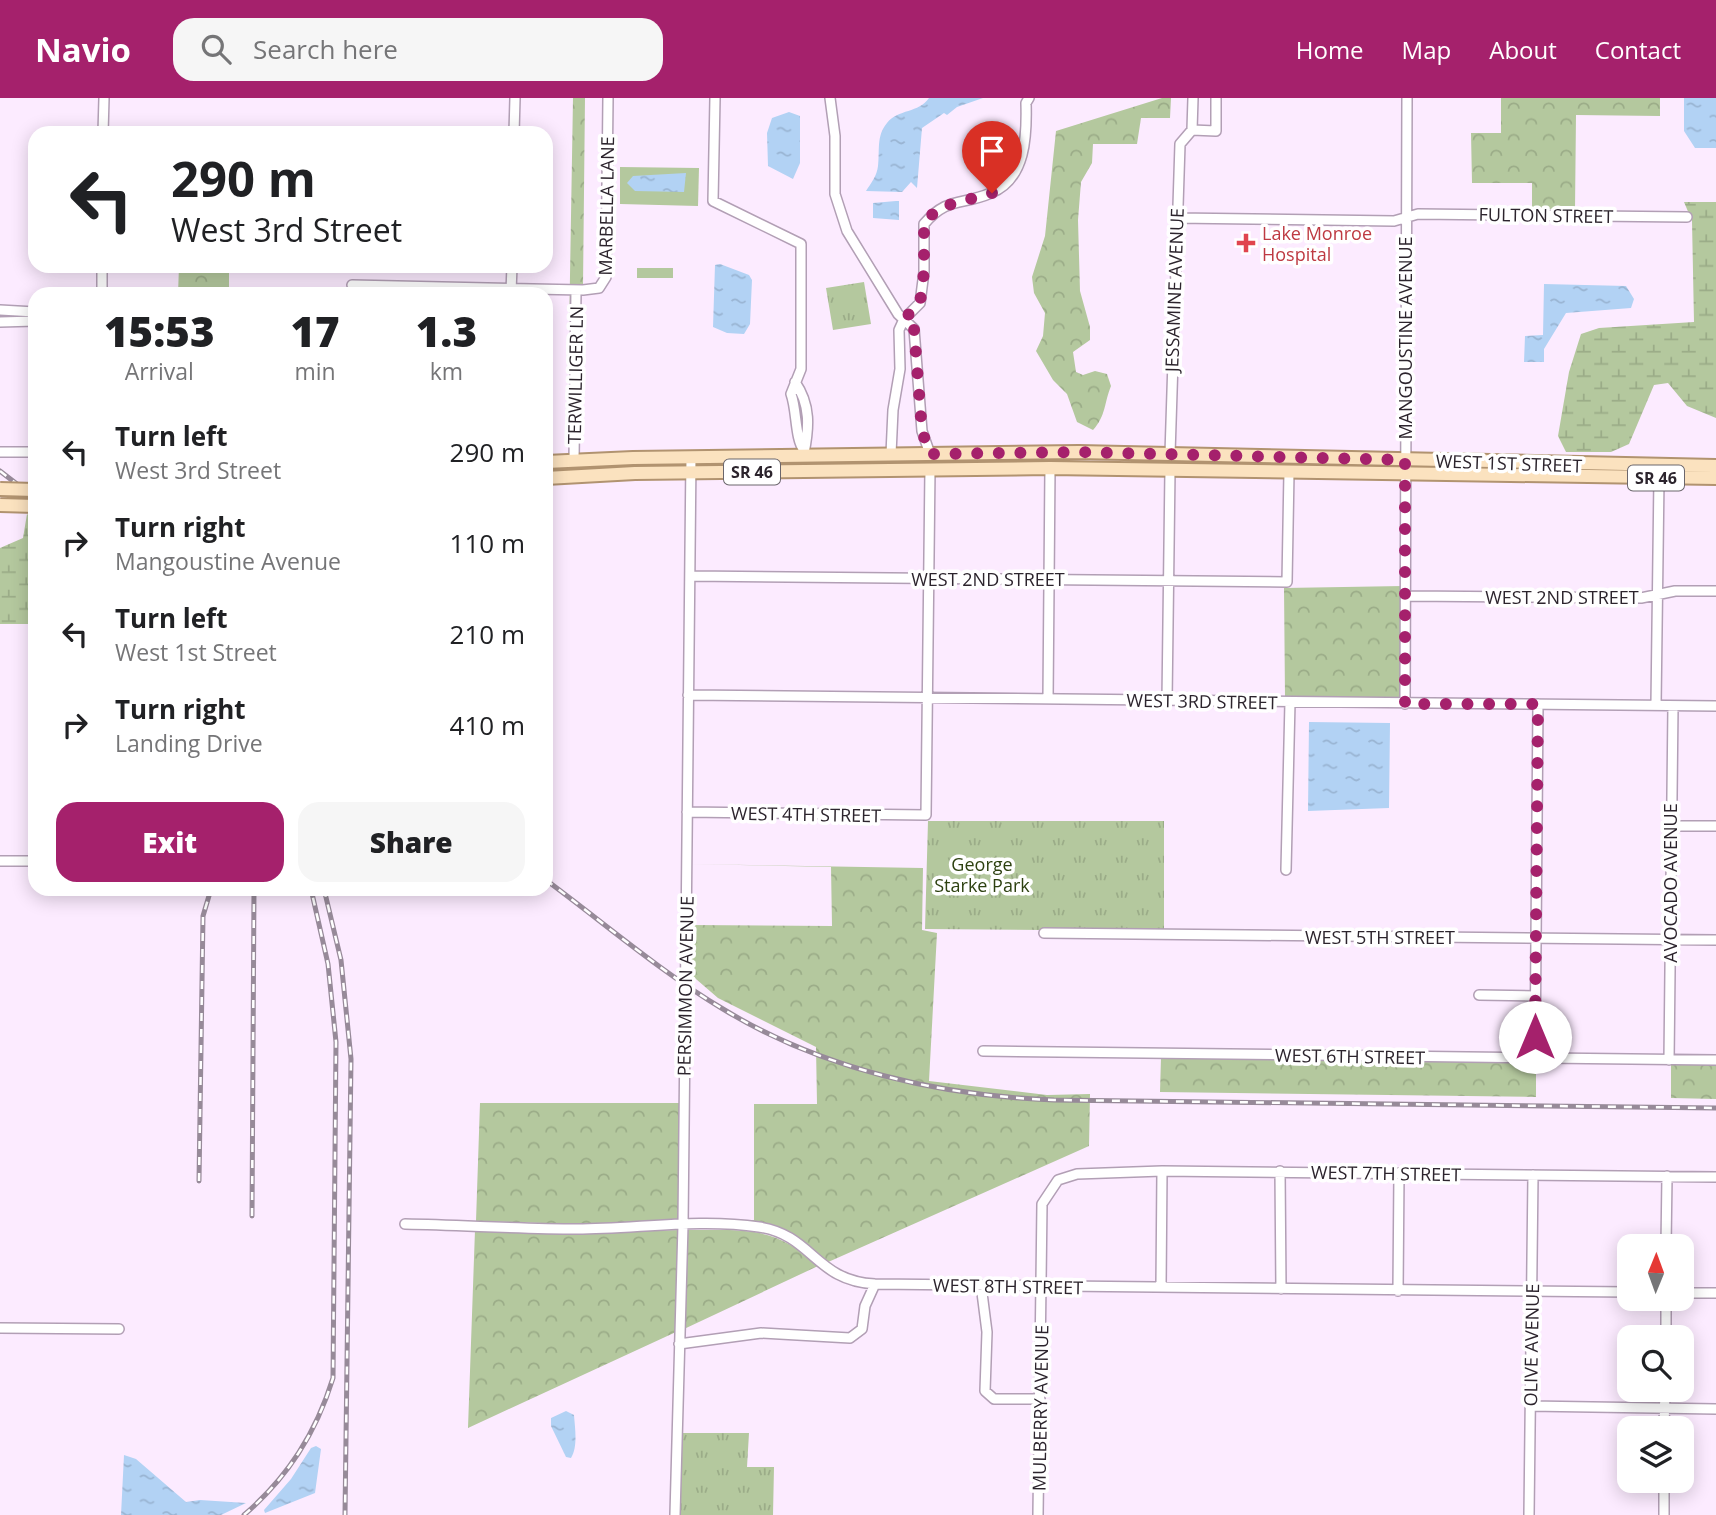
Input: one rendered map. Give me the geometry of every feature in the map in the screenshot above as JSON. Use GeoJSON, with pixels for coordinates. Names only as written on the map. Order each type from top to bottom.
{"type":"FeatureCollection","features":[{"type":"Feature","properties":{"kind":"main road","name":"WEST 1ST STREET"},"geometry":{"type":"LineString","coordinates":[[553,462],[804,453],[969,453],[1170,454],[1716,466]]}},
{"type":"Feature","properties":{"kind":"main road"},"geometry":{"type":"LineString","coordinates":[[930,469],[940,461],[958,460],[969,453]]}},
{"type":"Feature","properties":{"kind":"main road"},"geometry":{"type":"LineString","coordinates":[[1111,468],[1126,464],[1154,464],[1170,454]]}},
{"type":"Feature","properties":{"kind":"main road"},"geometry":{"type":"LineString","coordinates":[[1170,470],[1180,462],[1210,455]]}},
{"type":"Feature","properties":{"kind":"main road"},"geometry":{"type":"LineString","coordinates":[[1659,478],[1672,471],[1688,471],[1696,466]]}},
{"type":"Feature","properties":{"kind":"main road","name":"WEST 1ST STREET"},"geometry":{"type":"LineString","coordinates":[[553,478],[691,472],[1111,468],[1407,475],[1716,478]]}},
{"type":"Feature","properties":{"kind":"main road"},"geometry":{"type":"LineString","coordinates":[[0,489],[28,490]]}},
{"type":"Feature","properties":{"kind":"main road"},"geometry":{"type":"LineString","coordinates":[[0,505],[28,506]]}},
{"type":"Feature","properties":{"kind":"street"},"geometry":{"type":"LineString","coordinates":[[103,126],[104,98]]}},
{"type":"Feature","properties":{"kind":"street"},"geometry":{"type":"LineString","coordinates":[[514,98],[514,126]]}},
{"type":"Feature","properties":{"kind":"street","name":"MARBELLA LANE"},"geometry":{"type":"LineString","coordinates":[[576,290],[599,288],[606,277],[608,98]]}},
{"type":"Feature","properties":{"kind":"street"},"geometry":{"type":"LineString","coordinates":[[715,98],[713,201],[802,244],[801,369],[795,382],[804,395],[808,417],[809,440],[804,453]]}},
{"type":"Feature","properties":{"kind":"street"},"geometry":{"type":"LineString","coordinates":[[831,98],[835,136],[835,194],[847,231],[898,314],[914,329],[922,431],[930,454]]}},
{"type":"Feature","properties":{"kind":"street"},"geometry":{"type":"LineString","coordinates":[[891,454],[893,410],[900,369],[899,330],[904,319],[920,303],[924,272],[924,224],[938,208],[992,193],[1014,176],[1027,136],[1026,103],[1029,98]]}},
{"type":"Feature","properties":{"kind":"street","name":"JESSAMINE AVENUE"},"geometry":{"type":"LineString","coordinates":[[1170,454],[1180,144],[1192,130],[1193,98]]}},
{"type":"Feature","properties":{"kind":"street"},"geometry":{"type":"LineString","coordinates":[[1192,130],[1216,131],[1216,98]]}},
{"type":"Feature","properties":{"kind":"street","name":"MANGOUSTINE AVENUE"},"geometry":{"type":"LineString","coordinates":[[1405,704],[1407,98]]}},
{"type":"Feature","properties":{"kind":"street","name":"FULTON STREET"},"geometry":{"type":"LineString","coordinates":[[1176,218],[1394,221],[1418,214],[1687,217]]}},
{"type":"Feature","properties":{"kind":"street"},"geometry":{"type":"LineString","coordinates":[[352,285],[368,287]]}},
{"type":"Feature","properties":{"kind":"street"},"geometry":{"type":"LineString","coordinates":[[553,291],[576,290]]}},
{"type":"Feature","properties":{"kind":"street","name":"TERWILLIGER LN"},"geometry":{"type":"LineString","coordinates":[[575,460],[576,290]]}},
{"type":"Feature","properties":{"kind":"street"},"geometry":{"type":"LineString","coordinates":[[0,310],[28,312]]}},
{"type":"Feature","properties":{"kind":"street"},"geometry":{"type":"LineString","coordinates":[[0,322],[28,321]]}},
{"type":"Feature","properties":{"kind":"street"},"geometry":{"type":"LineString","coordinates":[[0,452],[28,452]]}},
{"type":"Feature","properties":{"kind":"street","name":"PERSIMMON AVENUE"},"geometry":{"type":"LineString","coordinates":[[676,1515],[683,1225],[691,457]]}},
{"type":"Feature","properties":{"kind":"street"},"geometry":{"type":"LineString","coordinates":[[1048,699],[1050,468]]}},
{"type":"Feature","properties":{"kind":"street"},"geometry":{"type":"LineString","coordinates":[[928,698],[930,469]]}},
{"type":"Feature","properties":{"kind":"street"},"geometry":{"type":"LineString","coordinates":[[1167,701],[1170,470]]}},
{"type":"Feature","properties":{"kind":"street","name":"WEST 2ND STREET"},"geometry":{"type":"LineString","coordinates":[[690,576],[1287,582],[1289,472]]}},
{"type":"Feature","properties":{"kind":"street"},"geometry":{"type":"LineString","coordinates":[[1656,705],[1659,478]]}},
{"type":"Feature","properties":{"kind":"street","name":"WEST 2ND STREET"},"geometry":{"type":"LineString","coordinates":[[1407,596],[1641,598],[1675,591],[1716,591]]}},
{"type":"Feature","properties":{"kind":"street","name":"WEST 3RD STREET"},"geometry":{"type":"LineString","coordinates":[[688,695],[1716,706]]}},
{"type":"Feature","properties":{"kind":"street","name":"WEST 4TH STREET"},"geometry":{"type":"LineString","coordinates":[[687,812],[926,815],[928,698]]}},
{"type":"Feature","properties":{"kind":"street"},"geometry":{"type":"LineString","coordinates":[[1286,870],[1290,702]]}},
{"type":"Feature","properties":{"kind":"street"},"geometry":{"type":"LineString","coordinates":[[1535,1058],[1538,704]]}},
{"type":"Feature","properties":{"kind":"street","name":"AVOCADO AVENUE"},"geometry":{"type":"LineString","coordinates":[[1669,1060],[1673,706]]}},
{"type":"Feature","properties":{"kind":"street"},"geometry":{"type":"LineString","coordinates":[[1671,827],[1716,826]]}},
{"type":"Feature","properties":{"kind":"street"},"geometry":{"type":"LineString","coordinates":[[0,861],[28,861]]}},
{"type":"Feature","properties":{"kind":"street","name":"WEST 5TH STREET"},"geometry":{"type":"LineString","coordinates":[[1044,933],[1716,940]]}},
{"type":"Feature","properties":{"kind":"street"},"geometry":{"type":"LineString","coordinates":[[1479,995],[1535,996]]}},
{"type":"Feature","properties":{"kind":"street","name":"WEST 6TH STREET"},"geometry":{"type":"LineString","coordinates":[[984,1051],[1716,1060]]}},
{"type":"Feature","properties":{"kind":"street"},"geometry":{"type":"LineString","coordinates":[[1161,1287],[1162,1171]]}},
{"type":"Feature","properties":{"kind":"street","name":"WEST 7TH STREET"},"geometry":{"type":"LineString","coordinates":[[1058,1180],[1077,1174],[1162,1171],[1716,1177]]}},
{"type":"Feature","properties":{"kind":"street"},"geometry":{"type":"LineString","coordinates":[[1280,1171],[1281,1289]]}},
{"type":"Feature","properties":{"kind":"street"},"geometry":{"type":"LineString","coordinates":[[1398,1291],[1399,1173]]}},
{"type":"Feature","properties":{"kind":"street","name":"OLIVE AVENUE"},"geometry":{"type":"LineString","coordinates":[[1529,1515],[1532,1175]]}},
{"type":"Feature","properties":{"kind":"street"},"geometry":{"type":"LineString","coordinates":[[1666,1234],[1667,1176]]}},
{"type":"Feature","properties":{"kind":"street","name":"MULBERRY AVENUE"},"geometry":{"type":"LineString","coordinates":[[1038,1515],[1042,1204],[1058,1180]]}},
{"type":"Feature","properties":{"kind":"street","name":"WEST 8TH STREET"},"geometry":{"type":"LineString","coordinates":[[405,1224],[578,1229],[683,1225],[759,1227],[783,1233],[842,1279],[875,1284],[1617,1292]]}},
{"type":"Feature","properties":{"kind":"street"},"geometry":{"type":"LineString","coordinates":[[679,1344],[751,1334],[850,1338],[862,1329],[865,1306],[875,1284]]}},
{"type":"Feature","properties":{"kind":"street"},"geometry":{"type":"LineString","coordinates":[[981,1285],[987,1332],[985,1391],[988,1396],[1040,1399]]}},
{"type":"Feature","properties":{"kind":"street"},"geometry":{"type":"LineString","coordinates":[[1694,1293],[1716,1293]]}},
{"type":"Feature","properties":{"kind":"street"},"geometry":{"type":"LineString","coordinates":[[0,1328],[119,1329]]}},
{"type":"Feature","properties":{"kind":"street"},"geometry":{"type":"LineString","coordinates":[[1664,1402],[1664,1416]]}},
{"type":"Feature","properties":{"kind":"street"},"geometry":{"type":"LineString","coordinates":[[1530,1406],[1716,1409]]}},
{"type":"Feature","properties":{"kind":"street"},"geometry":{"type":"LineString","coordinates":[[1664,1493],[1664,1515]]}},
{"type":"Feature","properties":{"kind":"green space"},"geometry":{"type":"Polygon","coordinates":[[[573,98],[585,98],[583,286],[570,308],[569,335],[573,98]]]}},
{"type":"Feature","properties":{"kind":"green space"},"geometry":{"type":"Polygon","coordinates":[[[1162,98],[1171,98],[1170,118],[1141,118],[1137,144],[1093,144],[1092,163],[1081,182],[1078,220],[1080,291],[1090,327],[1090,340],[1073,352],[1076,372],[1083,375],[1095,371],[1107,374],[1111,386],[1103,414],[1093,430],[1077,422],[1067,394],[1053,380],[1036,351],[1043,336],[1045,313],[1034,293],[1032,277],[1045,236],[1056,131],[1162,98]]]}},
{"type":"Feature","properties":{"kind":"green space"},"geometry":{"type":"Polygon","coordinates":[[[1501,98],[1660,98],[1660,116],[1576,115],[1575,209],[1532,209],[1532,183],[1472,183],[1471,133],[1501,133],[1501,98]]]}},
{"type":"Feature","properties":{"kind":"green space"},"geometry":{"type":"Polygon","coordinates":[[[620,167],[699,168],[698,206],[620,204],[620,167]]]}},
{"type":"Feature","properties":{"kind":"green space"},"geometry":{"type":"Polygon","coordinates":[[[1684,202],[1716,202],[1716,418],[1687,406],[1668,383],[1654,385],[1629,444],[1611,452],[1566,452],[1558,436],[1569,372],[1581,334],[1599,328],[1694,322],[1692,221],[1684,202]]]}},
{"type":"Feature","properties":{"kind":"green space"},"geometry":{"type":"Polygon","coordinates":[[[637,268],[673,268],[673,278],[637,278],[637,268]]]}},
{"type":"Feature","properties":{"kind":"green space"},"geometry":{"type":"Polygon","coordinates":[[[179,273],[229,273],[229,287],[178,287],[179,273]]]}},
{"type":"Feature","properties":{"kind":"green space"},"geometry":{"type":"Polygon","coordinates":[[[864,282],[871,324],[833,330],[826,288],[864,282]]]}},
{"type":"Feature","properties":{"kind":"green space"},"geometry":{"type":"Polygon","coordinates":[[[27,514],[28,624],[0,624],[0,548],[23,538],[27,514]]]}},
{"type":"Feature","properties":{"kind":"green space"},"geometry":{"type":"Polygon","coordinates":[[[1403,586],[1401,699],[1285,697],[1284,588],[1403,586]]]}},
{"type":"Feature","properties":{"kind":"green space","name":"George Starke Park"},"geometry":{"type":"Polygon","coordinates":[[[928,821],[1164,821],[1164,931],[925,929],[928,821]]]}},
{"type":"Feature","properties":{"kind":"green space"},"geometry":{"type":"Polygon","coordinates":[[[690,864],[923,868],[922,930],[937,933],[929,1081],[1047,1095],[1090,1094],[1089,1146],[826,1263],[810,1248],[782,1230],[755,1223],[701,1221],[754,1220],[754,1104],[817,1104],[816,1047],[718,998],[689,973],[689,925],[832,926],[831,867],[690,864]]]}},
{"type":"Feature","properties":{"kind":"green space"},"geometry":{"type":"Polygon","coordinates":[[[1161,1058],[1536,1063],[1536,1097],[1160,1092],[1161,1058]]]}},
{"type":"Feature","properties":{"kind":"green space"},"geometry":{"type":"Polygon","coordinates":[[[1671,1065],[1716,1065],[1716,1099],[1671,1098],[1671,1065]]]}},
{"type":"Feature","properties":{"kind":"green space"},"geometry":{"type":"Polygon","coordinates":[[[480,1103],[680,1103],[679,1221],[577,1224],[476,1221],[480,1103]]]}},
{"type":"Feature","properties":{"kind":"green space"},"geometry":{"type":"Polygon","coordinates":[[[475,1230],[577,1233],[679,1230],[676,1332],[468,1428],[475,1230]]]}},
{"type":"Feature","properties":{"kind":"green space"},"geometry":{"type":"Polygon","coordinates":[[[687,1230],[741,1231],[772,1236],[802,1252],[818,1266],[684,1329],[687,1230]]]}},
{"type":"Feature","properties":{"kind":"green space"},"geometry":{"type":"Polygon","coordinates":[[[682,1433],[749,1433],[747,1467],[774,1467],[773,1515],[680,1515],[682,1433]]]}},
{"type":"Feature","properties":{"kind":"water"},"geometry":{"type":"Polygon","coordinates":[[[929,98],[983,98],[957,107],[947,115],[944,113],[922,128],[917,188],[911,182],[902,192],[866,191],[877,170],[880,138],[887,123],[897,115],[920,106],[929,98]]]}},
{"type":"Feature","properties":{"kind":"water"},"geometry":{"type":"Polygon","coordinates":[[[1684,98],[1716,98],[1716,148],[1695,148],[1684,131],[1684,98]]]}},
{"type":"Feature","properties":{"kind":"water"},"geometry":{"type":"Polygon","coordinates":[[[789,112],[800,116],[800,163],[793,179],[768,166],[767,133],[772,118],[789,112]]]}},
{"type":"Feature","properties":{"kind":"water"},"geometry":{"type":"Polygon","coordinates":[[[686,173],[684,192],[635,191],[627,183],[633,176],[686,173]]]}},
{"type":"Feature","properties":{"kind":"water"},"geometry":{"type":"Polygon","coordinates":[[[899,201],[899,220],[873,218],[873,203],[899,201]]]}},
{"type":"Feature","properties":{"kind":"water"},"geometry":{"type":"Polygon","coordinates":[[[720,264],[749,275],[752,280],[750,324],[744,334],[727,333],[713,327],[715,265],[720,264]]]}},
{"type":"Feature","properties":{"kind":"water"},"geometry":{"type":"Polygon","coordinates":[[[1544,284],[1626,286],[1634,299],[1631,308],[1566,313],[1544,349],[1544,362],[1524,362],[1525,336],[1543,335],[1544,284]]]}},
{"type":"Feature","properties":{"kind":"water"},"geometry":{"type":"Polygon","coordinates":[[[1309,722],[1390,723],[1389,808],[1308,811],[1309,722]]]}},
{"type":"Feature","properties":{"kind":"water"},"geometry":{"type":"Polygon","coordinates":[[[566,1411],[574,1415],[575,1443],[571,1458],[566,1457],[551,1426],[551,1418],[566,1411]]]}},
{"type":"Feature","properties":{"kind":"water"},"geometry":{"type":"Polygon","coordinates":[[[316,1446],[321,1449],[315,1493],[265,1513],[264,1510],[291,1479],[311,1448],[316,1446]]]}},
{"type":"Feature","properties":{"kind":"water"},"geometry":{"type":"Polygon","coordinates":[[[124,1455],[136,1459],[186,1502],[200,1500],[246,1503],[221,1515],[121,1515],[124,1455]]]}},
{"type":"Feature","properties":{"kind":"railway"},"geometry":{"type":"LineString","coordinates":[[0,471],[28,493]]}},
{"type":"Feature","properties":{"kind":"railway"},"geometry":{"type":"LineString","coordinates":[[0,486],[28,508]]}},
{"type":"Feature","properties":{"kind":"railway"},"geometry":{"type":"LineString","coordinates":[[553,885],[677,979],[761,1030],[841,1063],[925,1085],[968,1093],[1054,1100],[1716,1108]]}},
{"type":"Feature","properties":{"kind":"railway"},"geometry":{"type":"LineString","coordinates":[[199,1181],[203,916],[209,896]]}},
{"type":"Feature","properties":{"kind":"railway"},"geometry":{"type":"LineString","coordinates":[[252,1216],[254,896]]}},
{"type":"Feature","properties":{"kind":"railway"},"geometry":{"type":"LineString","coordinates":[[244,1515],[274,1485],[299,1453],[318,1417],[333,1378],[336,1042],[328,964],[313,896]]}},
{"type":"Feature","properties":{"kind":"railway"},"geometry":{"type":"LineString","coordinates":[[326,896],[341,960],[351,1059],[345,1515]]}},
{"type":"Feature","properties":{"kind":"place","name":"Lake Monroe Hospital"},"geometry":{"type":"Point","coordinates":[1246,243]}},
{"type":"Feature","properties":{"kind":"route"},"geometry":{"type":"LineString","coordinates":[[992,193],[938,208],[924,224],[924,272],[920,303],[904,319],[914,329],[922,431],[930,454],[1080,452],[1405,460],[1405,704],[1538,704],[1535,1037]]}}]}
